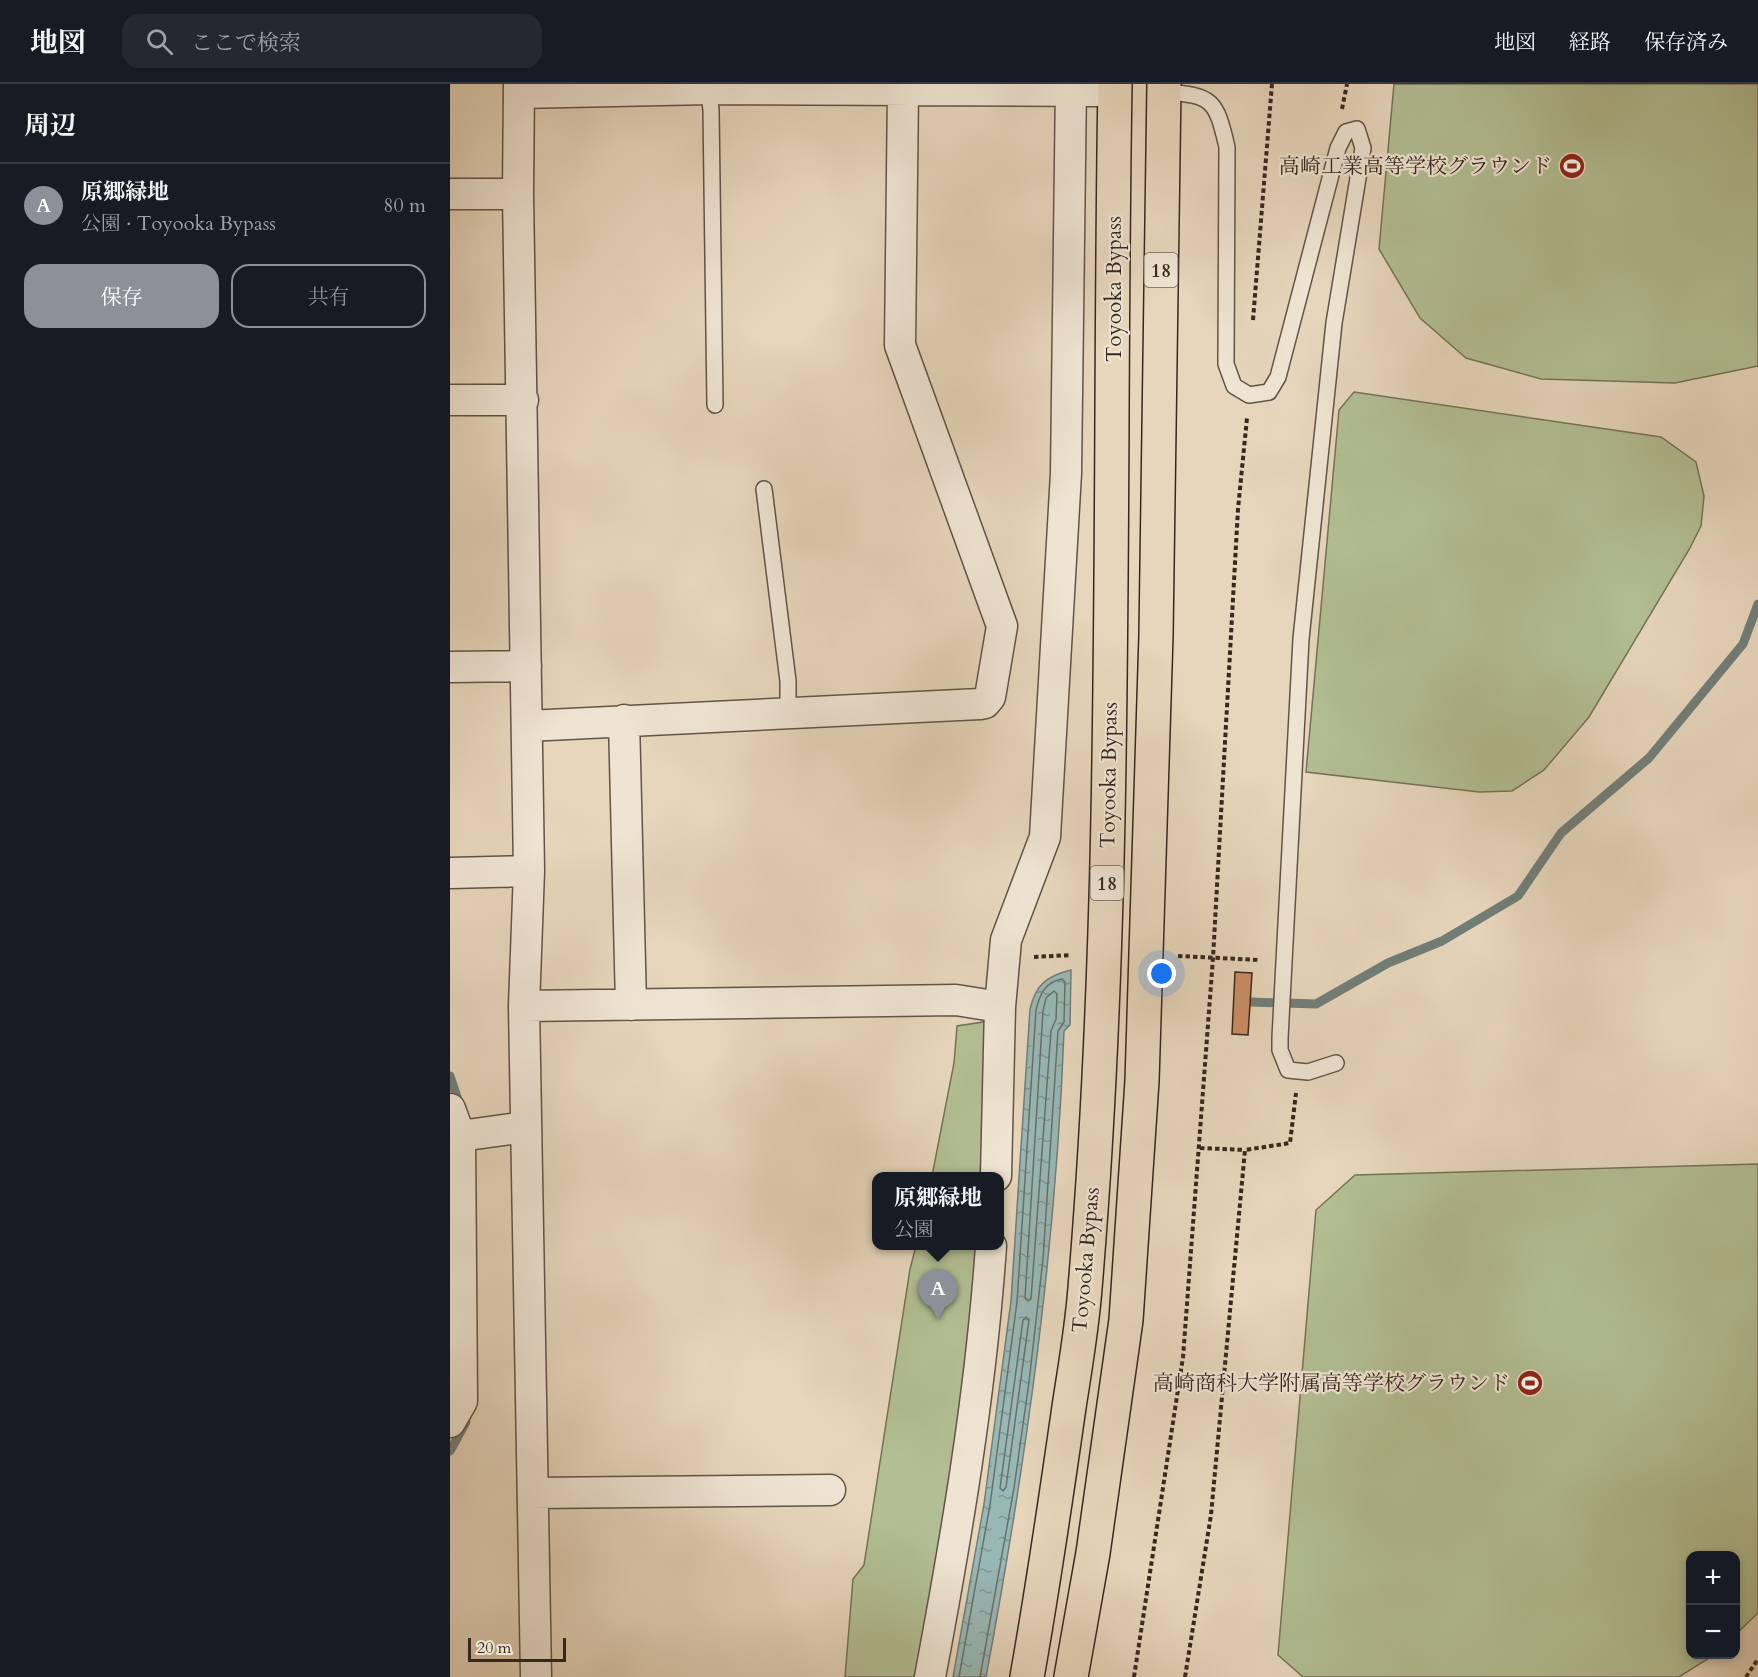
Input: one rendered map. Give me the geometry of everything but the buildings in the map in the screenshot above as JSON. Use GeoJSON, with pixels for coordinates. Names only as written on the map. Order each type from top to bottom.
{"type":"FeatureCollection","features":[{"type":"Feature","properties":{"kind":"highway","name":"Toyooka Bypass"},"geometry":{"type":"LineString","coordinates":[[1027,1677],[1049,1552],[1083,1305],[1096,1144],[1105,964],[1111,654],[1115,88]]}},
{"type":"Feature","properties":{"kind":"highway","name":"Toyooka Bypass"},"geometry":{"type":"LineString","coordinates":[[1071,1677],[1093,1554],[1126,1320],[1142,1081],[1156,635],[1164,88]]}},
{"type":"Feature","properties":{"kind":"street"},"geometry":{"type":"LineString","coordinates":[[536,1677],[524,1006],[528,871],[523,400],[518,194],[519,88],[709,86],[903,90],[1115,88]]}},
{"type":"Feature","properties":{"kind":"street"},"geometry":{"type":"LineString","coordinates":[[996,1172],[1003,960],[1006,940],[1045,837],[1066,473],[1071,87]]}},
{"type":"Feature","properties":{"kind":"street"},"geometry":{"type":"LineString","coordinates":[[527,726],[788,711],[985,703],[992,691],[1002,626],[900,345],[903,90]]}},
{"type":"Feature","properties":{"kind":"street"},"geometry":{"type":"LineString","coordinates":[[450,194],[518,194]]}},
{"type":"Feature","properties":{"kind":"street"},"geometry":{"type":"LineString","coordinates":[[450,400],[523,400]]}},
{"type":"Feature","properties":{"kind":"street"},"geometry":{"type":"LineString","coordinates":[[450,667],[526,666]]}},
{"type":"Feature","properties":{"kind":"street"},"geometry":{"type":"LineString","coordinates":[[624,720],[631,1005]]}},
{"type":"Feature","properties":{"kind":"street"},"geometry":{"type":"LineString","coordinates":[[450,873],[528,871]]}},
{"type":"Feature","properties":{"kind":"street"},"geometry":{"type":"LineString","coordinates":[[524,1006],[956,1000],[1000,1007]]}},
{"type":"Feature","properties":{"kind":"street"},"geometry":{"type":"LineString","coordinates":[[450,1422],[462,1401],[455,1210],[455,1122],[526,1127]]}},
{"type":"Feature","properties":{"kind":"street"},"geometry":{"type":"LineString","coordinates":[[930,1677],[954,1550],[985,1334],[991,1250]]}},
{"type":"Feature","properties":{"kind":"street"},"geometry":{"type":"LineString","coordinates":[[532,1493],[830,1490]]}},
{"type":"Feature","properties":{"kind":"lane"},"geometry":{"type":"LineString","coordinates":[[709,86],[715,405]]}},
{"type":"Feature","properties":{"kind":"lane"},"geometry":{"type":"LineString","coordinates":[[1164,88],[1208,99],[1220,116],[1227,147],[1226,364],[1234,386],[1249,395],[1269,392],[1278,377],[1338,148],[1346,132],[1357,129],[1363,148],[1334,323],[1301,639],[1280,1038],[1280,1050],[1288,1070],[1298,1072],[1336,1063]]}},
{"type":"Feature","properties":{"kind":"lane"},"geometry":{"type":"LineString","coordinates":[[764,489],[788,681],[788,711]]}},
{"type":"Feature","properties":{"kind":"path"},"geometry":{"type":"LineString","coordinates":[[1253,325],[1272,84]]}},
{"type":"Feature","properties":{"kind":"path"},"geometry":{"type":"LineString","coordinates":[[1134,1677],[1183,1357],[1213,958],[1238,509],[1249,395]]}},
{"type":"Feature","properties":{"kind":"path"},"geometry":{"type":"LineString","coordinates":[[1003,960],[1081,954]]}},
{"type":"Feature","properties":{"kind":"path"},"geometry":{"type":"LineString","coordinates":[[1170,956],[1213,958],[1284,967]]}},
{"type":"Feature","properties":{"kind":"path"},"geometry":{"type":"LineString","coordinates":[[1200,1148],[1245,1150],[1290,1143],[1298,1072]]}},
{"type":"Feature","properties":{"kind":"path"},"geometry":{"type":"LineString","coordinates":[[1185,1677],[1211,1515],[1245,1150]]}},
{"type":"Feature","properties":{"kind":"path"},"geometry":{"type":"LineString","coordinates":[[1746,1677],[1758,1659]]}},
{"type":"Feature","properties":{"kind":"green space","name":"高崎工業高等学校グラウンド"},"geometry":{"type":"Polygon","coordinates":[[[1394,84],[1758,84],[1758,366],[1675,383],[1541,379],[1466,358],[1420,318],[1379,249],[1394,84]]]}},
{"type":"Feature","properties":{"kind":"green space"},"geometry":{"type":"Polygon","coordinates":[[[1354,392],[1661,437],[1696,462],[1704,496],[1701,526],[1690,548],[1589,717],[1544,770],[1512,791],[1479,792],[1306,772],[1339,410],[1354,392]]]}},
{"type":"Feature","properties":{"kind":"green space"},"geometry":{"type":"Polygon","coordinates":[[[990,1021],[980,1172],[933,1172],[954,1063],[957,1026],[990,1021]]]}},
{"type":"Feature","properties":{"kind":"green space","name":"高崎商科大学附属高等学校グラウンド"},"geometry":{"type":"Polygon","coordinates":[[[1758,1164],[1758,1613],[1740,1630],[1740,1551],[1686,1551],[1686,1659],[1708,1659],[1679,1677],[1303,1677],[1278,1655],[1316,1210],[1355,1175],[1758,1164]]]}},
{"type":"Feature","properties":{"kind":"green space"},"geometry":{"type":"Polygon","coordinates":[[[915,1250],[981,1250],[968,1368],[920,1677],[845,1677],[853,1579],[864,1565],[910,1269],[915,1250]]]}},
{"type":"Feature","properties":{"kind":"water"},"geometry":{"type":"Polygon","coordinates":[[[1071,970],[1070,1025],[1064,1031],[1054,1194],[1037,1356],[1001,1597],[986,1677],[953,1677],[984,1504],[1011,1301],[1030,1009],[1032,1000],[1044,982],[1055,975],[1071,970]]]}},
{"type":"Feature","properties":{"kind":"waterway"},"geometry":{"type":"LineString","coordinates":[[1250,1002],[1316,1004],[1388,963],[1442,941],[1518,896],[1561,833],[1649,758],[1743,644],[1758,604]]}},
{"type":"Feature","properties":{"kind":"waterway"},"geometry":{"type":"LineString","coordinates":[[450,1076],[460,1106]]}},
{"type":"Feature","properties":{"kind":"waterway"},"geometry":{"type":"LineString","coordinates":[[450,1451],[466,1422]]}},
{"type":"Feature","properties":{"kind":"place","name":"高崎工業高等学校グラウンド"},"geometry":{"type":"Point","coordinates":[1572,166]}},
{"type":"Feature","properties":{"kind":"place","name":"原郷緑地"},"geometry":{"type":"Point","coordinates":[938,1319]}},
{"type":"Feature","properties":{"kind":"place","name":"高崎商科大学附属高等学校グラウンド"},"geometry":{"type":"Point","coordinates":[1530,1383]}}]}
